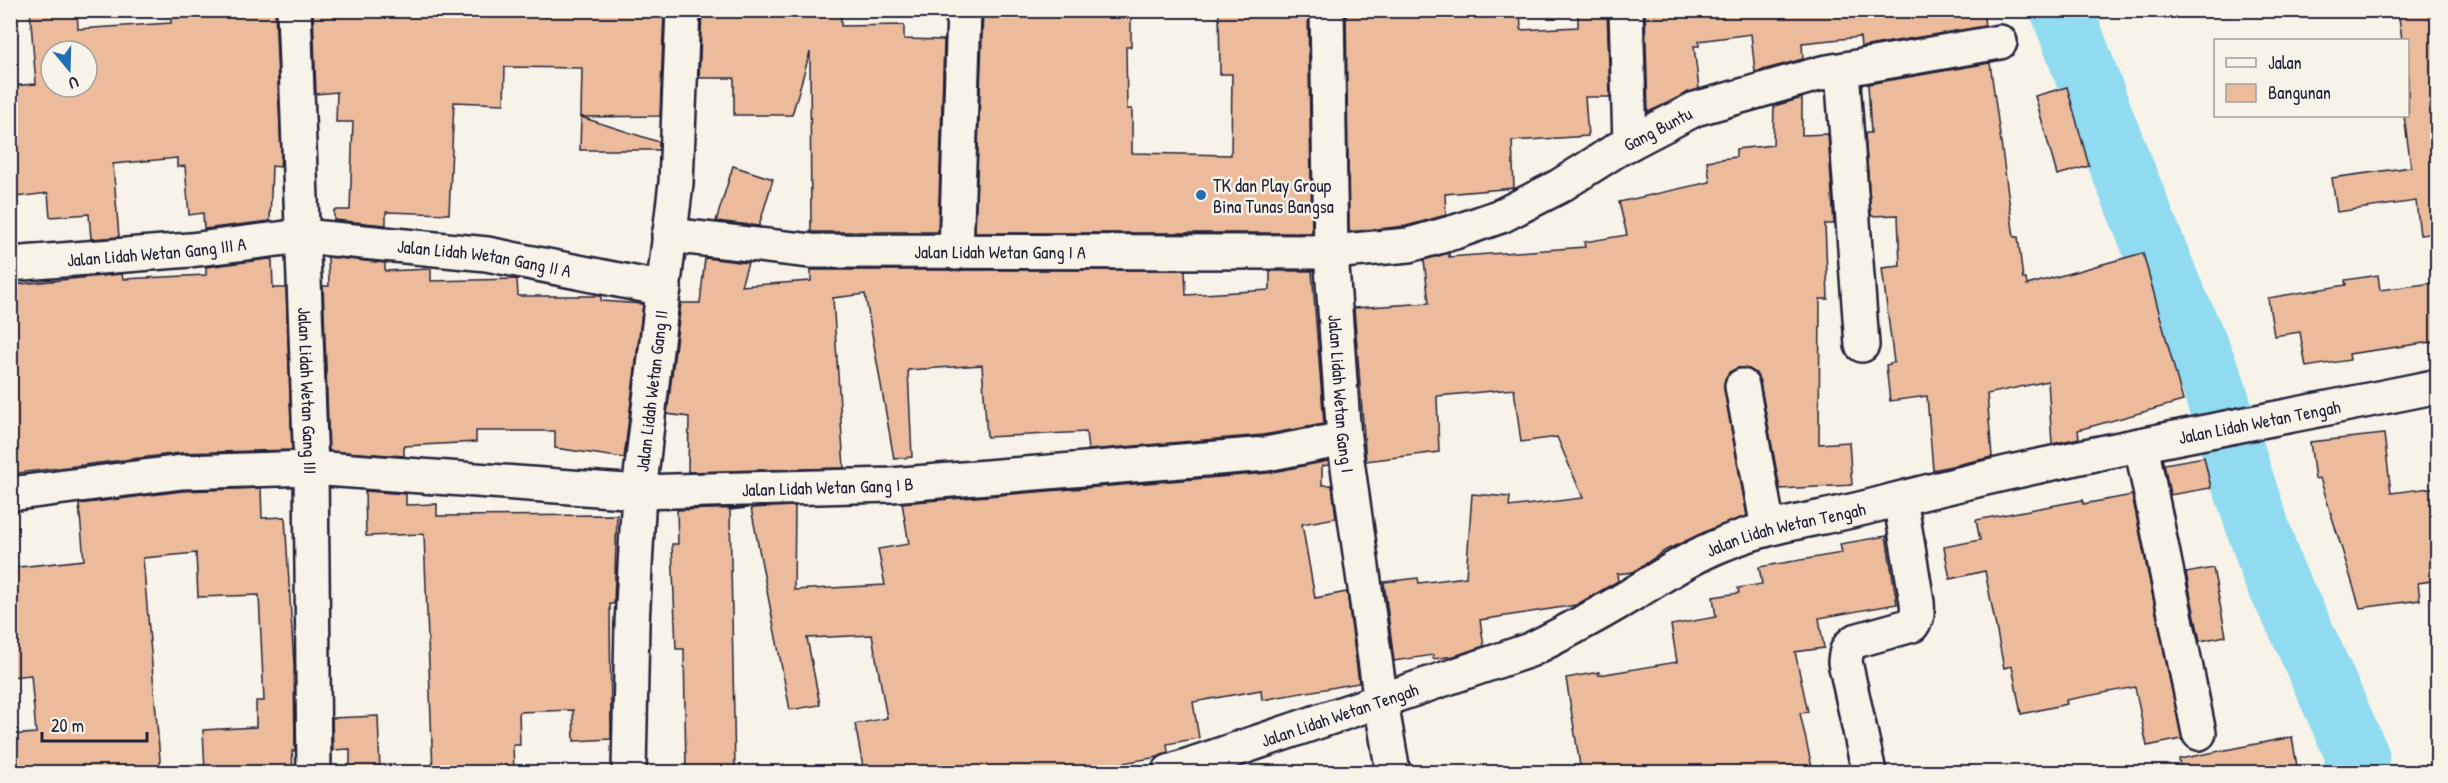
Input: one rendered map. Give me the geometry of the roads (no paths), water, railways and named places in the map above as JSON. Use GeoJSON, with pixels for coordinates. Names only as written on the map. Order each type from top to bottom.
{"type":"FeatureCollection","features":[{"type":"Feature","properties":{"kind":"street","name":"Jalan Lidah Wetan Gang III"},"geometry":{"type":"LineString","coordinates":[[294,10],[311,468],[314,772]]}},
{"type":"Feature","properties":{"kind":"street","name":"Jalan Lidah Wetan Gang II"},"geometry":{"type":"LineString","coordinates":[[629,772],[632,624],[639,492],[676,183],[683,10]]}},
{"type":"Feature","properties":{"kind":"street"},"geometry":{"type":"LineString","coordinates":[[956,252],[964,10]]}},
{"type":"Feature","properties":{"kind":"street","name":"Jalan Lidah Wetan Gang I"},"geometry":{"type":"LineString","coordinates":[[1327,10],[1331,252],[1344,439],[1393,772]]}},
{"type":"Feature","properties":{"kind":"street"},"geometry":{"type":"LineString","coordinates":[[1626,10],[1630,143]]}},
{"type":"Feature","properties":{"kind":"street","name":"Gang Buntu"},"geometry":{"type":"LineString","coordinates":[[1331,252],[1409,245],[1501,216],[1558,187],[1630,143],[1695,109],[1822,73],[2000,42]]}},
{"type":"Feature","properties":{"kind":"street"},"geometry":{"type":"LineString","coordinates":[[1842,70],[1862,345]]}},
{"type":"Feature","properties":{"kind":"street","name":"Jalan Lidah Wetan Gang I A"},"geometry":{"type":"LineString","coordinates":[[669,235],[810,252],[1331,252]]}},
{"type":"Feature","properties":{"kind":"street","name":"Jalan Lidah Wetan Gang III A"},"geometry":{"type":"LineString","coordinates":[[10,264],[190,250],[302,236]]}},
{"type":"Feature","properties":{"kind":"street","name":"Jalan Lidah Wetan Gang II A"},"geometry":{"type":"LineString","coordinates":[[302,236],[487,254],[664,289]]}},
{"type":"Feature","properties":{"kind":"street"},"geometry":{"type":"LineString","coordinates":[[1742,386],[1768,528]]}},
{"type":"Feature","properties":{"kind":"street","name":"Jalan Lidah Wetan Tengah"},"geometry":{"type":"LineString","coordinates":[[1169,772],[1530,650],[1584,623],[1691,559],[1722,544],[1768,528],[2155,442],[2438,386]]}},
{"type":"Feature","properties":{"kind":"street","name":"Jalan Lidah Wetan Gang I B"},"geometry":{"type":"LineString","coordinates":[[10,494],[182,472],[311,468],[639,492],[891,485],[1266,454],[1344,439]]}},
{"type":"Feature","properties":{"kind":"street"},"geometry":{"type":"LineString","coordinates":[[2155,442],[2199,733]]}},
{"type":"Feature","properties":{"kind":"street"},"geometry":{"type":"LineString","coordinates":[[1869,772],[1845,662],[1846,651],[1855,641],[1912,625],[1916,620],[1918,611],[1900,499]]}},
{"type":"Feature","properties":{"kind":"waterway"},"geometry":{"type":"LineString","coordinates":[[2062,10],[2104,123],[2169,285],[2212,381],[2273,573],[2358,757],[2354,772]]}},
{"type":"Feature","properties":{"kind":"place","name":"TK dan Play Group Bina Tunas Bangsa"},"geometry":{"type":"Point","coordinates":[1201,195]}}]}
